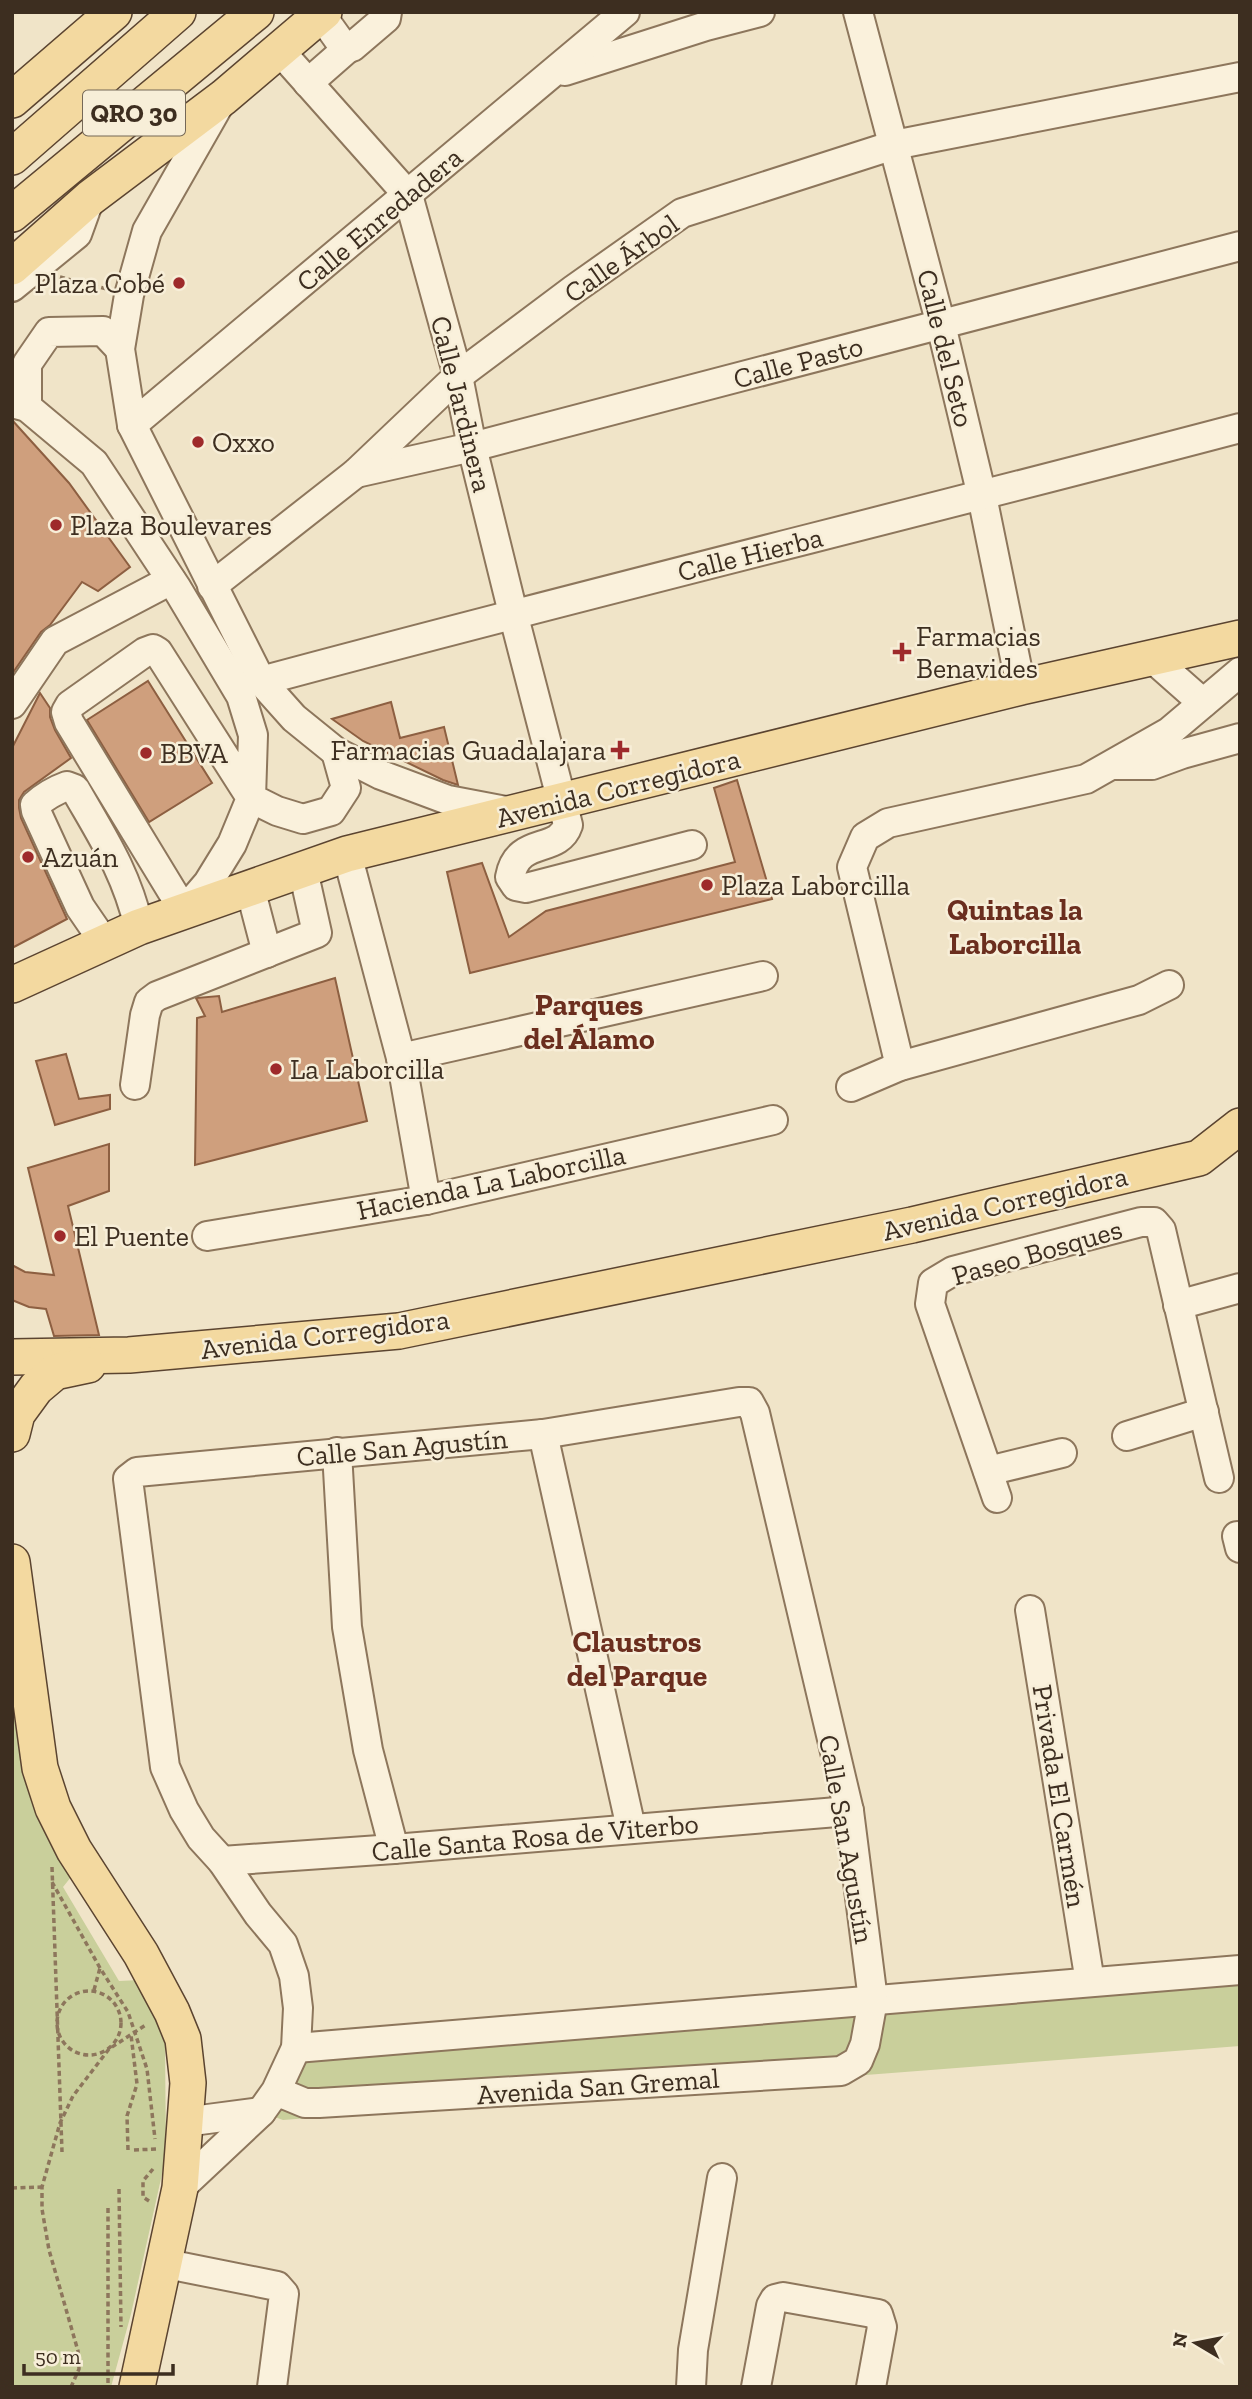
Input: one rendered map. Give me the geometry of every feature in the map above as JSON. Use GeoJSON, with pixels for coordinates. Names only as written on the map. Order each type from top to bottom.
{"type":"FeatureCollection","features":[{"type":"Feature","properties":{"kind":"main road"},"geometry":{"type":"LineString","coordinates":[[12,100],[114,12]]}},
{"type":"Feature","properties":{"kind":"main road","name":"QRO 30"},"geometry":{"type":"LineString","coordinates":[[12,157],[178,12]]}},
{"type":"Feature","properties":{"kind":"main road"},"geometry":{"type":"LineString","coordinates":[[90,198],[224,97],[322,14]]}},
{"type":"Feature","properties":{"kind":"main road"},"geometry":{"type":"LineString","coordinates":[[25,267],[90,198],[128,147],[232,48],[247,20]]}},
{"type":"Feature","properties":{"kind":"main road","name":"QRO 30"},"geometry":{"type":"LineString","coordinates":[[12,215],[247,20]]}},
{"type":"Feature","properties":{"kind":"main road","name":"Avenida Corregidora"},"geometry":{"type":"LineString","coordinates":[[21,984],[139,927],[347,854],[1021,687],[1240,638]]}},
{"type":"Feature","properties":{"kind":"main road","name":"Avenida Corregidora"},"geometry":{"type":"LineString","coordinates":[[12,1357],[129,1355],[399,1331],[912,1225],[1199,1158],[1240,1126]]}},
{"type":"Feature","properties":{"kind":"main road"},"geometry":{"type":"LineString","coordinates":[[12,1434],[16,1414],[36,1388],[55,1373],[129,1355]]}},
{"type":"Feature","properties":{"kind":"main road"},"geometry":{"type":"LineString","coordinates":[[12,1562],[40,1768],[53,1808],[74,1850],[135,1944],[172,2012],[183,2039],[188,2083],[186,2119],[170,2191],[162,2263],[137,2387]]}},
{"type":"Feature","properties":{"kind":"street"},"geometry":{"type":"LineString","coordinates":[[308,83],[386,18],[387,12]]}},
{"type":"Feature","properties":{"kind":"street","name":"Calle Enredadera"},"geometry":{"type":"LineString","coordinates":[[132,425],[625,12]]}},
{"type":"Feature","properties":{"kind":"street"},"geometry":{"type":"LineString","coordinates":[[679,12],[680,15],[706,26]]}},
{"type":"Feature","properties":{"kind":"street"},"geometry":{"type":"LineString","coordinates":[[552,75],[706,26],[760,12]]}},
{"type":"Feature","properties":{"kind":"street","name":"Calle del Seto"},"geometry":{"type":"LineString","coordinates":[[858,12],[941,325],[982,496],[1021,687]]}},
{"type":"Feature","properties":{"kind":"street"},"geometry":{"type":"LineString","coordinates":[[322,14],[341,43],[348,48]]}},
{"type":"Feature","properties":{"kind":"street","name":"Calle Jardinera"},"geometry":{"type":"LineString","coordinates":[[279,50],[408,195],[458,376],[472,447],[568,825],[566,832],[558,838],[520,854],[513,863],[510,877],[516,886],[526,888],[692,845]]}},
{"type":"Feature","properties":{"kind":"street","name":"Calle Árbol"},"geometry":{"type":"LineString","coordinates":[[212,586],[356,473],[458,376],[682,213],[894,145],[1240,77]]}},
{"type":"Feature","properties":{"kind":"street"},"geometry":{"type":"LineString","coordinates":[[224,97],[147,231],[129,295],[120,349],[132,425],[261,681],[294,718],[336,752],[381,775],[448,800],[517,813]]}},
{"type":"Feature","properties":{"kind":"street","name":"Calle Pasto"},"geometry":{"type":"LineString","coordinates":[[356,473],[472,447],[1240,246]]}},
{"type":"Feature","properties":{"kind":"street"},"geometry":{"type":"LineString","coordinates":[[12,288],[25,267]]}},
{"type":"Feature","properties":{"kind":"street"},"geometry":{"type":"LineString","coordinates":[[120,349],[103,331],[49,332],[27,364],[20,405],[94,463],[173,584],[241,696],[253,735],[251,798],[232,844],[208,883],[184,911],[69,722],[66,712],[70,705],[153,649],[158,652],[251,798],[276,811],[303,819],[331,811],[346,788],[336,752]]}},
{"type":"Feature","properties":{"kind":"street","name":"Calle Hierba"},"geometry":{"type":"LineString","coordinates":[[261,681],[513,613],[982,496],[1240,428]]}},
{"type":"Feature","properties":{"kind":"street"},"geometry":{"type":"LineString","coordinates":[[15,693],[55,641],[173,584]]}},
{"type":"Feature","properties":{"kind":"street"},"geometry":{"type":"LineString","coordinates":[[1152,657],[1203,703]]}},
{"type":"Feature","properties":{"kind":"street"},"geometry":{"type":"LineString","coordinates":[[900,1066],[852,867],[864,837],[888,822],[1086,779],[1169,732],[1240,672]]}},
{"type":"Feature","properties":{"kind":"street"},"geometry":{"type":"LineString","coordinates":[[1110,765],[1152,765],[1240,738]]}},
{"type":"Feature","properties":{"kind":"street"},"geometry":{"type":"LineString","coordinates":[[104,942],[80,907],[36,811],[35,805],[62,788],[67,786],[75,789],[120,866],[132,895],[139,927]]}},
{"type":"Feature","properties":{"kind":"street"},"geometry":{"type":"LineString","coordinates":[[347,854],[401,1058],[426,1200]]}},
{"type":"Feature","properties":{"kind":"street"},"geometry":{"type":"LineString","coordinates":[[135,1085],[149,1002],[157,996],[317,933],[303,870]]}},
{"type":"Feature","properties":{"kind":"street"},"geometry":{"type":"LineString","coordinates":[[250,888],[268,953]]}},
{"type":"Feature","properties":{"kind":"street"},"geometry":{"type":"LineString","coordinates":[[401,1058],[763,976]]}},
{"type":"Feature","properties":{"kind":"street"},"geometry":{"type":"LineString","coordinates":[[852,1087],[900,1066],[1139,1000],[1169,985]]}},
{"type":"Feature","properties":{"kind":"street","name":"Hacienda La Laborcilla"},"geometry":{"type":"LineString","coordinates":[[207,1236],[426,1200],[773,1120]]}},
{"type":"Feature","properties":{"kind":"street"},"geometry":{"type":"LineString","coordinates":[[1199,1158],[1240,1146]]}},
{"type":"Feature","properties":{"kind":"street","name":"Paseo Bosques"},"geometry":{"type":"LineString","coordinates":[[997,1498],[930,1304],[933,1283],[953,1271],[1141,1222],[1154,1222],[1161,1230],[1219,1478]]}},
{"type":"Feature","properties":{"kind":"street"},"geometry":{"type":"LineString","coordinates":[[1178,1305],[1240,1287]]}},
{"type":"Feature","properties":{"kind":"street","name":"Calle San Agustín"},"geometry":{"type":"LineString","coordinates":[[170,2191],[268,2102],[296,2048],[298,2008],[294,1976],[283,1944],[258,1914],[222,1861],[201,1838],[184,1810],[165,1767],[128,1479],[137,1472],[543,1434],[749,1402],[755,1413],[849,1811],[873,2000]]}},
{"type":"Feature","properties":{"kind":"street"},"geometry":{"type":"LineString","coordinates":[[1127,1436],[1203,1412]]}},
{"type":"Feature","properties":{"kind":"street"},"geometry":{"type":"LineString","coordinates":[[543,1434],[631,1828]]}},
{"type":"Feature","properties":{"kind":"street"},"geometry":{"type":"LineString","coordinates":[[337,1452],[347,1627],[368,1750],[394,1849]]}},
{"type":"Feature","properties":{"kind":"street"},"geometry":{"type":"LineString","coordinates":[[988,1471],[1062,1453]]}},
{"type":"Feature","properties":{"kind":"street","name":"Privada El Carmén"},"geometry":{"type":"LineString","coordinates":[[1030,1610],[1090,1982]]}},
{"type":"Feature","properties":{"kind":"street","name":"Calle Santa Rosa de Viterbo"},"geometry":{"type":"LineString","coordinates":[[222,1861],[849,1811]]}},
{"type":"Feature","properties":{"kind":"street"},"geometry":{"type":"LineString","coordinates":[[296,2048],[1240,1970]]}},
{"type":"Feature","properties":{"kind":"street","name":"Avenida San Gremal"},"geometry":{"type":"LineString","coordinates":[[268,2102],[319,2104],[841,2071],[858,2061],[866,2044],[873,2000]]}},
{"type":"Feature","properties":{"kind":"street"},"geometry":{"type":"LineString","coordinates":[[186,2119],[209,2119],[268,2102]]}},
{"type":"Feature","properties":{"kind":"street"},"geometry":{"type":"LineString","coordinates":[[691,2387],[693,2350],[722,2178]]}},
{"type":"Feature","properties":{"kind":"street"},"geometry":{"type":"LineString","coordinates":[[162,2263],[277,2286],[284,2294],[272,2387]]}},
{"type":"Feature","properties":{"kind":"street"},"geometry":{"type":"LineString","coordinates":[[756,2387],[771,2306],[775,2299],[783,2297],[878,2314],[881,2327],[871,2387]]}},
{"type":"Feature","properties":{"kind":"path"},"geometry":{"type":"LineString","coordinates":[[25,267],[129,295]]}},
{"type":"Feature","properties":{"kind":"path"},"geometry":{"type":"LineString","coordinates":[[62,2152],[52,1882],[128,2012],[132,2025],[137,2084],[127,2116],[128,2150]]}},
{"type":"Feature","properties":{"kind":"path"},"geometry":{"type":"LineString","coordinates":[[94,1991],[100,1968]]}},
{"type":"Feature","properties":{"kind":"path"},"geometry":{"type":"LineString","coordinates":[[71,2387],[79,2370],[78,2351],[48,2250],[42,2188],[60,2123],[73,2096],[109,2049],[117,2039],[121,2024],[118,2008],[108,1997],[94,1991],[78,1992],[65,2001],[58,2014],[58,2030],[64,2044],[77,2053],[92,2055],[109,2049],[172,2012]]}},
{"type":"Feature","properties":{"kind":"path"},"geometry":{"type":"LineString","coordinates":[[133,2034],[147,2069],[157,2157]]}},
{"type":"Feature","properties":{"kind":"path"},"geometry":{"type":"LineString","coordinates":[[144,2181],[170,2191],[144,2197],[144,2181]]}},
{"type":"Feature","properties":{"kind":"path"},"geometry":{"type":"LineString","coordinates":[[12,2188],[42,2188]]}},
{"type":"Feature","properties":{"kind":"path"},"geometry":{"type":"LineString","coordinates":[[119,2189],[121,2339]]}},
{"type":"Feature","properties":{"kind":"path"},"geometry":{"type":"LineString","coordinates":[[108,2208],[108,2387]]}},
{"type":"Feature","properties":{"kind":"green space"},"geometry":{"type":"Polygon","coordinates":[[[12,1694],[14,1716],[39,1801],[75,1872],[63,1887],[119,1981],[140,1980],[165,2044],[166,2156],[131,2314],[111,2387],[12,2387],[12,1694]]]}},
{"type":"Feature","properties":{"kind":"green space"},"geometry":{"type":"Polygon","coordinates":[[[1240,1970],[1240,2046],[283,2120],[261,2112],[296,2048],[1240,1970]]]}},
{"type":"Feature","properties":{"kind":"building","name":"Plaza Boulevares"},"geometry":{"type":"Polygon","coordinates":[[[12,420],[69,483],[130,567],[98,591],[82,582],[50,625],[41,632],[12,674],[12,420]]]}},
{"type":"Feature","properties":{"kind":"building","name":"BBVA"},"geometry":{"type":"Polygon","coordinates":[[[148,681],[212,783],[149,822],[87,720],[148,681]]]}},
{"type":"Feature","properties":{"kind":"building","name":"Azuán"},"geometry":{"type":"Polygon","coordinates":[[[40,693],[50,708],[55,730],[71,758],[24,792],[19,800],[19,808],[21,818],[67,919],[12,948],[12,748],[40,693]]]}},
{"type":"Feature","properties":{"kind":"building"},"geometry":{"type":"Polygon","coordinates":[[[391,702],[400,738],[444,727],[458,785],[363,741],[332,719],[391,702]]]}},
{"type":"Feature","properties":{"kind":"building","name":"Plaza Laborcilla"},"geometry":{"type":"Polygon","coordinates":[[[737,780],[772,899],[470,973],[447,872],[482,863],[509,937],[546,911],[735,862],[714,788],[737,780]]]}},
{"type":"Feature","properties":{"kind":"building","name":"La Laborcilla"},"geometry":{"type":"Polygon","coordinates":[[[335,978],[367,1121],[195,1165],[197,1018],[205,1016],[196,998],[219,996],[222,1012],[335,978]]]}},
{"type":"Feature","properties":{"kind":"building"},"geometry":{"type":"Polygon","coordinates":[[[66,1054],[79,1099],[110,1095],[110,1109],[55,1125],[36,1061],[66,1054]]]}},
{"type":"Feature","properties":{"kind":"building","name":"El Puente"},"geometry":{"type":"Polygon","coordinates":[[[109,1144],[109,1191],[68,1206],[99,1335],[54,1336],[46,1309],[29,1307],[12,1300],[12,1265],[25,1272],[54,1275],[28,1168],[109,1144]]]}},
{"type":"Feature","properties":{"kind":"place","name":"Plaza Cobé"},"geometry":{"type":"Point","coordinates":[179,283]}},
{"type":"Feature","properties":{"kind":"place","name":"Oxxo"},"geometry":{"type":"Point","coordinates":[198,442]}},
{"type":"Feature","properties":{"kind":"place","name":"Plaza Boulevares"},"geometry":{"type":"Point","coordinates":[56,525]}},
{"type":"Feature","properties":{"kind":"place","name":"Farmacias Benavides"},"geometry":{"type":"Point","coordinates":[902,652]}},
{"type":"Feature","properties":{"kind":"place","name":"Farmacias Guadalajara"},"geometry":{"type":"Point","coordinates":[620,750]}},
{"type":"Feature","properties":{"kind":"place","name":"BBVA"},"geometry":{"type":"Point","coordinates":[146,753]}},
{"type":"Feature","properties":{"kind":"place","name":"Azuán"},"geometry":{"type":"Point","coordinates":[28,857]}},
{"type":"Feature","properties":{"kind":"place","name":"Plaza Laborcilla"},"geometry":{"type":"Point","coordinates":[707,885]}},
{"type":"Feature","properties":{"kind":"place","name":"La Laborcilla"},"geometry":{"type":"Point","coordinates":[276,1069]}},
{"type":"Feature","properties":{"kind":"place","name":"El Puente"},"geometry":{"type":"Point","coordinates":[60,1236]}},
{"type":"Feature","properties":{"kind":"district","name":"Quintas la Laborcilla"},"geometry":{"type":"Point","coordinates":[1015,927]}},
{"type":"Feature","properties":{"kind":"district","name":"Parques del Álamo"},"geometry":{"type":"Point","coordinates":[589,1022]}},
{"type":"Feature","properties":{"kind":"district","name":"Claustros del Parque"},"geometry":{"type":"Point","coordinates":[637,1659]}}]}
